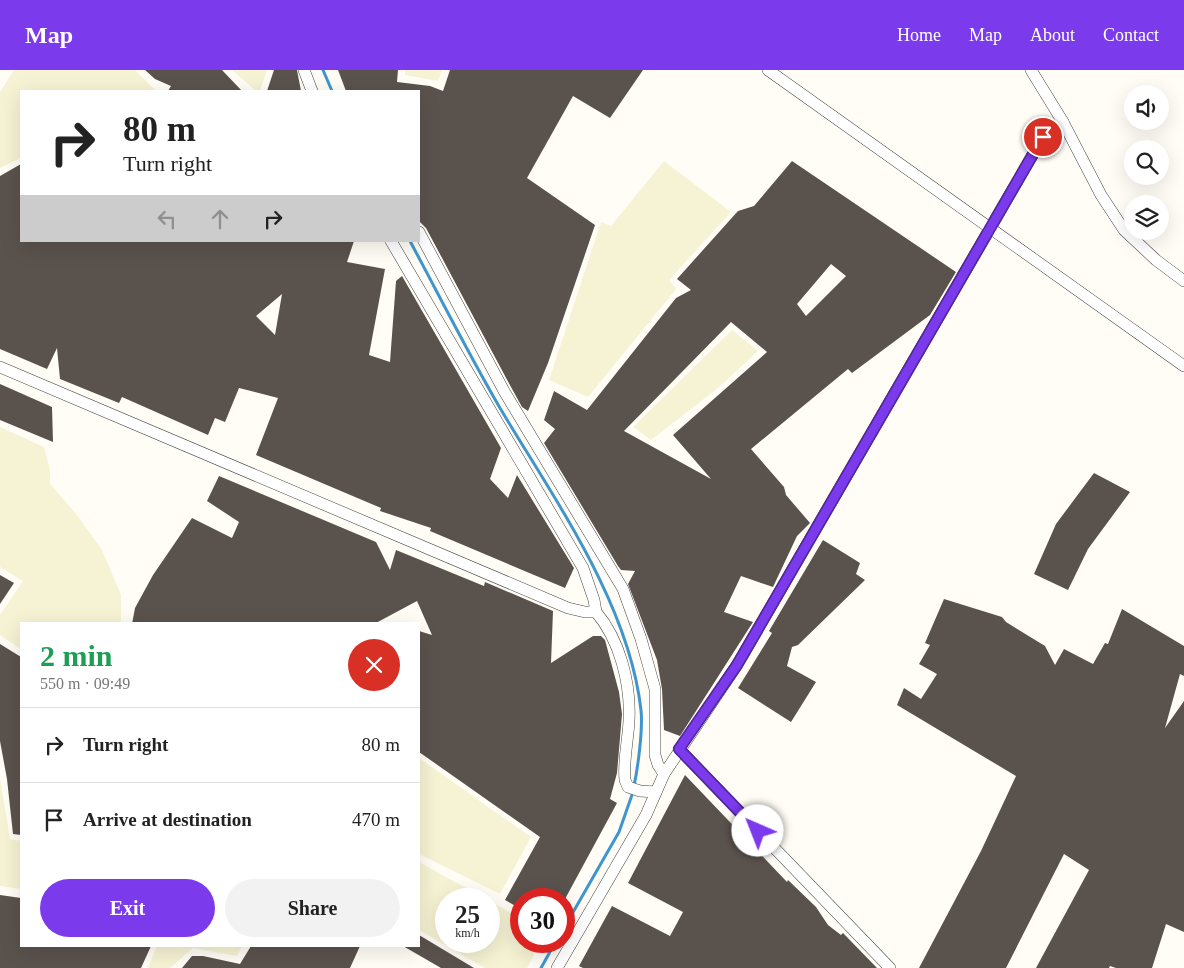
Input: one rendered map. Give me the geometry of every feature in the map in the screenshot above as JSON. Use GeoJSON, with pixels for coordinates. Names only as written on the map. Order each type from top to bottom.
{"type":"FeatureCollection","features":[{"type":"Feature","properties":{"kind":"street"},"geometry":{"type":"LineString","coordinates":[[304,70],[312,90]]}},
{"type":"Feature","properties":{"kind":"street"},"geometry":{"type":"LineString","coordinates":[[768,70],[1184,366]]}},
{"type":"Feature","properties":{"kind":"street"},"geometry":{"type":"LineString","coordinates":[[1031,70],[1063,122],[1101,195],[1124,230],[1156,260],[1184,281]]}},
{"type":"Feature","properties":{"kind":"street"},"geometry":{"type":"LineString","coordinates":[[557,968],[646,815],[664,774],[737,665],[992,228],[1043,137],[1063,122]]}},
{"type":"Feature","properties":{"kind":"street"},"geometry":{"type":"LineString","coordinates":[[420,234],[504,391],[623,589],[641,639],[654,689],[655,755],[658,765],[664,774]]}},
{"type":"Feature","properties":{"kind":"street"},"geometry":{"type":"LineString","coordinates":[[392,242],[583,568],[596,612],[607,625],[620,656],[626,684],[629,718],[625,780],[628,787],[640,791],[656,792]]}},
{"type":"Feature","properties":{"kind":"street"},"geometry":{"type":"LineString","coordinates":[[0,367],[568,608],[585,612],[596,612]]}},
{"type":"Feature","properties":{"kind":"street"},"geometry":{"type":"LineString","coordinates":[[679,749],[890,968]]}},
{"type":"Feature","properties":{"kind":"shaded area"},"geometry":{"type":"Polygon","coordinates":[[[14,70],[135,70],[155,90],[20,90],[20,158],[0,168],[0,92],[14,70]]]}},
{"type":"Feature","properties":{"kind":"shaded area"},"geometry":{"type":"Polygon","coordinates":[[[232,70],[267,70],[260,90],[255,90],[232,70]]]}},
{"type":"Feature","properties":{"kind":"shaded area"},"geometry":{"type":"Polygon","coordinates":[[[405,70],[442,70],[438,81],[405,75],[405,70]]]}},
{"type":"Feature","properties":{"kind":"shaded area"},"geometry":{"type":"Polygon","coordinates":[[[664,161],[731,212],[669,280],[676,289],[588,397],[549,380],[601,222],[611,226],[664,161]]]}},
{"type":"Feature","properties":{"kind":"shaded area"},"geometry":{"type":"Polygon","coordinates":[[[732,330],[758,351],[718,388],[651,440],[633,427],[732,330]]]}},
{"type":"Feature","properties":{"kind":"shaded area"},"geometry":{"type":"Polygon","coordinates":[[[0,427],[44,447],[50,470],[50,484],[77,515],[102,550],[121,595],[121,622],[20,622],[20,648],[0,635],[0,615],[23,581],[0,567],[0,427]]]}},
{"type":"Feature","properties":{"kind":"shaded area"},"geometry":{"type":"Polygon","coordinates":[[[420,759],[531,837],[500,894],[500,888],[488,888],[420,854],[420,759]]]}},
{"type":"Feature","properties":{"kind":"shaded area"},"geometry":{"type":"Polygon","coordinates":[[[0,778],[10,839],[20,841],[20,889],[0,886],[0,778]]]}},
{"type":"Feature","properties":{"kind":"shaded area"},"geometry":{"type":"Polygon","coordinates":[[[420,863],[466,888],[435,888],[435,939],[420,931],[420,863]]]}},
{"type":"Feature","properties":{"kind":"shaded area"},"geometry":{"type":"Polygon","coordinates":[[[500,907],[510,912],[510,953],[535,953],[527,968],[485,968],[459,953],[500,953],[500,907]]]}},
{"type":"Feature","properties":{"kind":"shaded area"},"geometry":{"type":"Polygon","coordinates":[[[157,947],[242,947],[237,956],[193,948],[170,968],[148,968],[157,947]]]}},
{"type":"Feature","properties":{"kind":"building"},"geometry":{"type":"Polygon","coordinates":[[[145,70],[222,70],[241,90],[169,90],[171,86],[155,79],[145,70]]]}},
{"type":"Feature","properties":{"kind":"building"},"geometry":{"type":"Polygon","coordinates":[[[274,70],[297,70],[301,90],[267,90],[274,70]]]}},
{"type":"Feature","properties":{"kind":"building"},"geometry":{"type":"Polygon","coordinates":[[[338,70],[398,70],[397,82],[430,86],[443,91],[450,70],[643,70],[610,118],[573,96],[527,178],[595,225],[548,363],[528,411],[522,407],[426,228],[420,222],[420,90],[346,90],[338,70]]]}},
{"type":"Feature","properties":{"kind":"building"},"geometry":{"type":"Polygon","coordinates":[[[792,161],[956,272],[930,315],[852,373],[848,369],[751,449],[784,487],[786,495],[810,523],[797,536],[773,587],[741,576],[724,612],[753,622],[680,736],[664,730],[662,689],[657,660],[628,584],[635,571],[621,570],[618,566],[544,443],[555,429],[544,420],[554,391],[587,410],[676,298],[691,290],[677,279],[738,211],[754,206],[792,161]],[[831,264],[797,304],[806,316],[846,276],[831,264]],[[731,322],[624,431],[711,479],[673,435],[767,352],[731,322]]]}},
{"type":"Feature","properties":{"kind":"building"},"geometry":{"type":"Polygon","coordinates":[[[20,165],[20,242],[354,242],[347,262],[385,269],[369,355],[390,362],[396,281],[402,276],[501,448],[490,479],[508,498],[517,475],[574,568],[565,588],[430,531],[431,528],[380,511],[381,508],[256,455],[278,398],[239,388],[225,422],[215,418],[208,435],[122,397],[119,403],[60,379],[57,348],[47,369],[0,349],[0,176],[20,165]],[[282,294],[256,316],[275,335],[282,294]]]}},
{"type":"Feature","properties":{"kind":"building"},"geometry":{"type":"Polygon","coordinates":[[[0,384],[52,407],[53,442],[0,420],[0,384]]]}},
{"type":"Feature","properties":{"kind":"building"},"geometry":{"type":"Polygon","coordinates":[[[1094,473],[1130,492],[1088,549],[1068,590],[1034,574],[1056,524],[1094,473]]]}},
{"type":"Feature","properties":{"kind":"building"},"geometry":{"type":"Polygon","coordinates":[[[219,476],[376,542],[390,570],[396,550],[484,586],[485,582],[553,611],[551,663],[593,636],[601,636],[605,640],[619,692],[622,714],[617,773],[610,799],[617,803],[571,888],[512,888],[540,837],[420,753],[420,631],[432,635],[417,601],[378,622],[132,622],[135,608],[153,575],[192,518],[232,538],[239,522],[207,501],[219,476]]]}},
{"type":"Feature","properties":{"kind":"building"},"geometry":{"type":"Polygon","coordinates":[[[823,540],[860,563],[856,574],[865,580],[798,645],[792,647],[787,666],[816,682],[791,722],[738,688],[772,633],[769,631],[823,540]]]}},
{"type":"Feature","properties":{"kind":"building"},"geometry":{"type":"Polygon","coordinates":[[[0,575],[14,583],[0,604],[0,575]]]}},
{"type":"Feature","properties":{"kind":"building"},"geometry":{"type":"Polygon","coordinates":[[[944,599],[1002,617],[1006,622],[1045,646],[1055,665],[1064,649],[1093,664],[1105,643],[1108,644],[1122,609],[1184,646],[1184,676],[1180,674],[1165,728],[1184,701],[1184,932],[1166,924],[1152,968],[1116,968],[1110,966],[1109,968],[1036,968],[1089,870],[1064,854],[1006,968],[919,968],[981,851],[1016,776],[897,705],[904,688],[921,699],[937,674],[919,664],[930,645],[925,643],[944,599]]]}},
{"type":"Feature","properties":{"kind":"building"},"geometry":{"type":"Polygon","coordinates":[[[0,644],[20,656],[20,835],[13,834],[7,779],[0,741],[0,644]]]}},
{"type":"Feature","properties":{"kind":"building"},"geometry":{"type":"Polygon","coordinates":[[[685,775],[787,882],[788,880],[816,907],[828,925],[841,935],[843,933],[877,968],[583,968],[579,966],[612,906],[670,936],[683,912],[628,883],[685,775]]]}},
{"type":"Feature","properties":{"kind":"building"},"geometry":{"type":"Polygon","coordinates":[[[510,891],[510,903],[505,900],[510,891]]]}},
{"type":"Feature","properties":{"kind":"building"},"geometry":{"type":"Polygon","coordinates":[[[0,895],[20,898],[20,947],[151,947],[141,968],[0,968],[0,895]]]}},
{"type":"Feature","properties":{"kind":"building"},"geometry":{"type":"Polygon","coordinates":[[[420,936],[435,945],[435,953],[449,953],[474,968],[441,968],[405,947],[420,947],[420,936]]]}},
{"type":"Feature","properties":{"kind":"building"},"geometry":{"type":"Polygon","coordinates":[[[250,947],[360,947],[350,968],[182,968],[192,956],[203,956],[240,964],[250,947]]]}},
{"type":"Feature","properties":{"kind":"waterway"},"geometry":{"type":"LineString","coordinates":[[323,70],[332,90]]}},
{"type":"Feature","properties":{"kind":"waterway"},"geometry":{"type":"LineString","coordinates":[[411,242],[465,346],[565,515],[605,591],[621,630],[634,670],[641,710],[640,748],[634,786]]}},
{"type":"Feature","properties":{"kind":"waterway"},"geometry":{"type":"LineString","coordinates":[[575,909],[619,832],[633,792]]}},
{"type":"Feature","properties":{"kind":"waterway"},"geometry":{"type":"LineString","coordinates":[[541,968],[549,953]]}},
{"type":"Feature","properties":{"kind":"route"},"geometry":{"type":"LineString","coordinates":[[758,831],[679,749],[737,665],[959,281],[992,228],[1043,137]]}}]}
